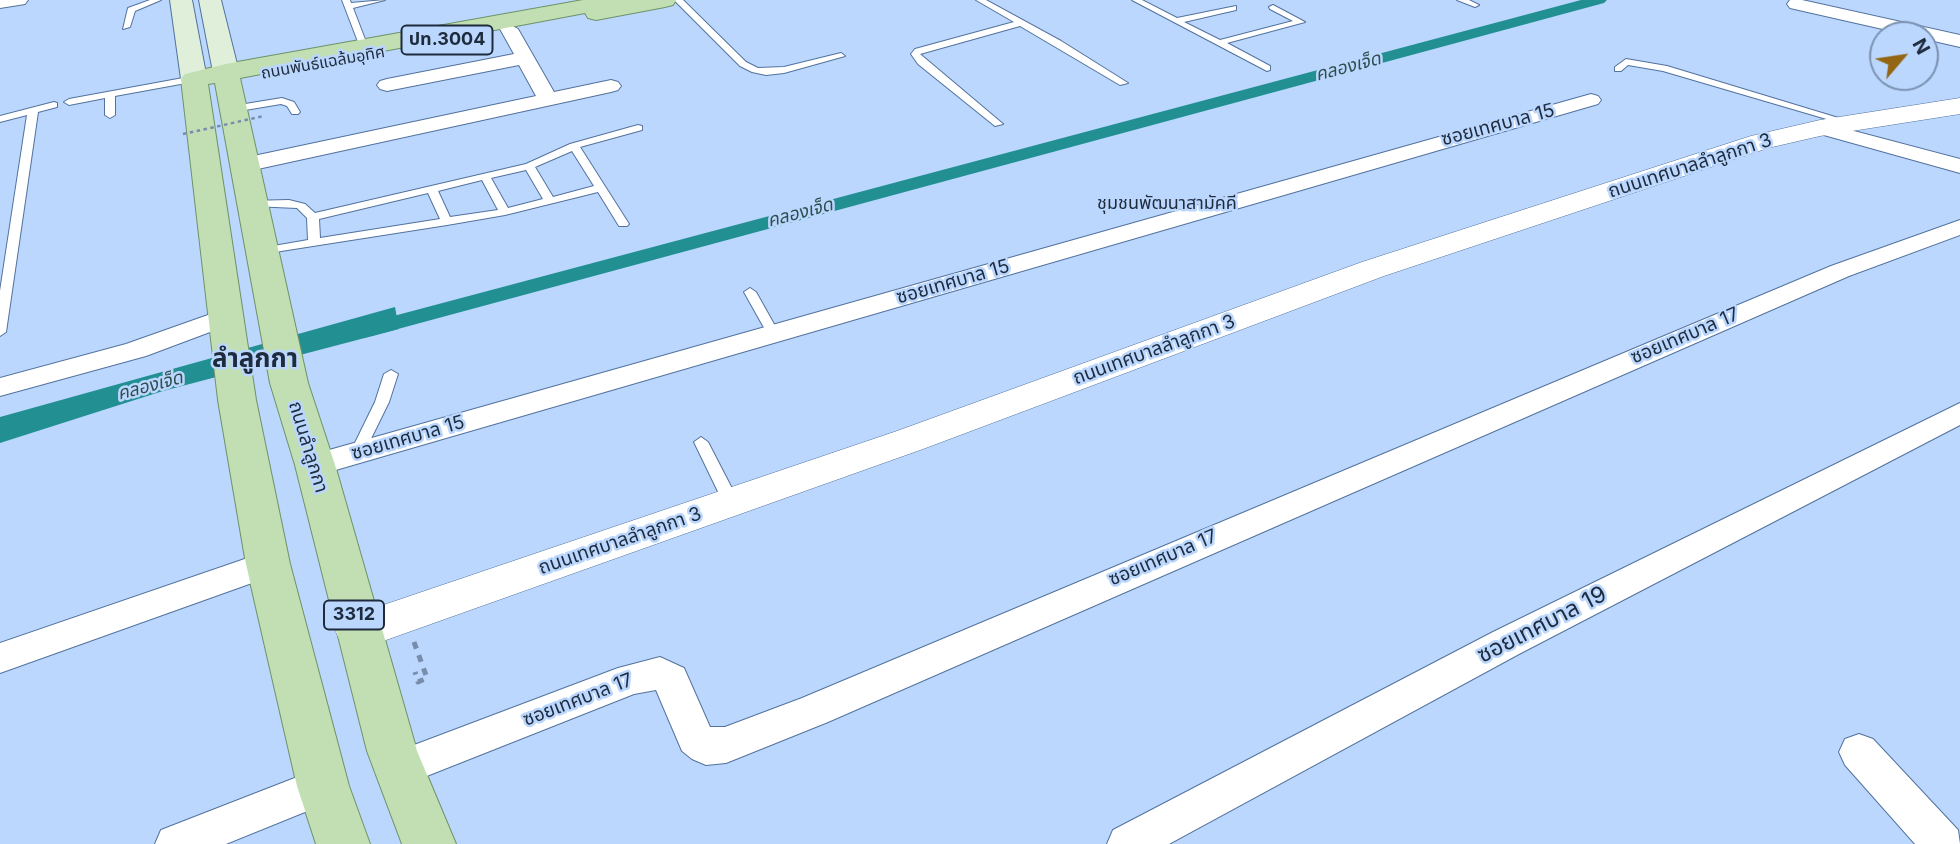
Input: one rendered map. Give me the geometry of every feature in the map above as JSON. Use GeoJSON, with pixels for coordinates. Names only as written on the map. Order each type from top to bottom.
{"type":"FeatureCollection","features":[{"type":"Feature","properties":{"kind":"main road"},"geometry":{"type":"LineString","coordinates":[[181,0],[195,83],[237,400],[268,564],[323,786],[342,844]]}},
{"type":"Feature","properties":{"kind":"main road","name":"ถนนลำลูกกา"},"geometry":{"type":"LineString","coordinates":[[210,0],[289,383],[336,459],[358,632],[399,769],[429,844]]}},
{"type":"Feature","properties":{"kind":"main road","name":"ถนนพันธ์แฉล้มอุทิศ"},"geometry":{"type":"LineString","coordinates":[[229,87],[364,47],[620,0]]}},
{"type":"Feature","properties":{"kind":"main road","name":"ถนนพันธ์แฉล้มอุทิศ"},"geometry":{"type":"LineString","coordinates":[[229,87],[665,0]]}},
{"type":"Feature","properties":{"kind":"main road","name":"ปท.3004"},"geometry":{"type":"LineString","coordinates":[[195,83],[229,87]]}},
{"type":"Feature","properties":{"kind":"street"},"geometry":{"type":"LineString","coordinates":[[0,3],[19,0]]}},
{"type":"Feature","properties":{"kind":"street"},"geometry":{"type":"LineString","coordinates":[[1796,4],[1960,41]]}},
{"type":"Feature","properties":{"kind":"street"},"geometry":{"type":"LineString","coordinates":[[509,29],[548,100]]}},
{"type":"Feature","properties":{"kind":"street"},"geometry":{"type":"LineString","coordinates":[[387,85],[525,58]]}},
{"type":"Feature","properties":{"kind":"street"},"geometry":{"type":"LineString","coordinates":[[244,165],[611,86]]}},
{"type":"Feature","properties":{"kind":"street","name":"ซอยเทศบาล 15"},"geometry":{"type":"LineString","coordinates":[[336,459],[1591,100]]}},
{"type":"Feature","properties":{"kind":"street","name":"ถนนเทศบาลลำลูกกา 3"},"geometry":{"type":"LineString","coordinates":[[358,632],[910,440],[1373,269],[1760,142],[1835,125],[1960,106]]}},
{"type":"Feature","properties":{"kind":"street"},"geometry":{"type":"LineString","coordinates":[[1835,125],[1960,166]]}},
{"type":"Feature","properties":{"kind":"street","name":"ซอยเทศบาล 17"},"geometry":{"type":"LineString","coordinates":[[399,769],[631,678],[660,673],[671,679],[696,739],[706,747],[726,745],[1840,271],[1960,227]]}},
{"type":"Feature","properties":{"kind":"street"},"geometry":{"type":"LineString","coordinates":[[0,387],[136,350],[225,320]]}},
{"type":"Feature","properties":{"kind":"street","name":"ซอยเทศบาล 19"},"geometry":{"type":"LineString","coordinates":[[1128,844],[1506,643],[1960,413]]}},
{"type":"Feature","properties":{"kind":"street"},"geometry":{"type":"LineString","coordinates":[[0,658],[268,564]]}},
{"type":"Feature","properties":{"kind":"street"},"geometry":{"type":"LineString","coordinates":[[1859,752],[1943,844]]}},
{"type":"Feature","properties":{"kind":"street"},"geometry":{"type":"LineString","coordinates":[[176,844],[323,786]]}},
{"type":"Feature","properties":{"kind":"lane"},"geometry":{"type":"LineString","coordinates":[[126,27],[131,10],[157,0]]}},
{"type":"Feature","properties":{"kind":"lane"},"geometry":{"type":"LineString","coordinates":[[364,47],[347,3],[381,0]]}},
{"type":"Feature","properties":{"kind":"lane"},"geometry":{"type":"LineString","coordinates":[[678,0],[743,64],[755,70],[784,70],[841,57]]}},
{"type":"Feature","properties":{"kind":"lane"},"geometry":{"type":"LineString","coordinates":[[980,0],[1123,83]]}},
{"type":"Feature","properties":{"kind":"lane"},"geometry":{"type":"LineString","coordinates":[[1140,2],[1158,0]]}},
{"type":"Feature","properties":{"kind":"lane"},"geometry":{"type":"LineString","coordinates":[[1461,0],[1475,5]]}},
{"type":"Feature","properties":{"kind":"lane"},"geometry":{"type":"LineString","coordinates":[[1140,2],[1267,68]]}},
{"type":"Feature","properties":{"kind":"lane"},"geometry":{"type":"LineString","coordinates":[[1218,43],[1301,22],[1273,7]]}},
{"type":"Feature","properties":{"kind":"lane"},"geometry":{"type":"LineString","coordinates":[[1175,21],[1233,8]]}},
{"type":"Feature","properties":{"kind":"lane"},"geometry":{"type":"LineString","coordinates":[[998,124],[921,62],[915,54],[1021,23]]}},
{"type":"Feature","properties":{"kind":"lane"},"geometry":{"type":"LineString","coordinates":[[1618,69],[1626,62],[1664,68],[1835,125]]}},
{"type":"Feature","properties":{"kind":"lane"},"geometry":{"type":"LineString","coordinates":[[69,102],[195,83]]}},
{"type":"Feature","properties":{"kind":"lane"},"geometry":{"type":"LineString","coordinates":[[229,87],[290,104],[295,112]]}},
{"type":"Feature","properties":{"kind":"lane"},"geometry":{"type":"LineString","coordinates":[[110,95],[110,115]]}},
{"type":"Feature","properties":{"kind":"lane"},"geometry":{"type":"LineString","coordinates":[[0,119],[54,105]]}},
{"type":"Feature","properties":{"kind":"lane"},"geometry":{"type":"LineString","coordinates":[[1,323],[33,110]]}},
{"type":"Feature","properties":{"kind":"lane"},"geometry":{"type":"LineString","coordinates":[[313,217],[529,166],[574,146],[638,128]]}},
{"type":"Feature","properties":{"kind":"lane"},"geometry":{"type":"LineString","coordinates":[[574,146],[623,224]]}},
{"type":"Feature","properties":{"kind":"lane"},"geometry":{"type":"LineString","coordinates":[[529,166],[550,201]]}},
{"type":"Feature","properties":{"kind":"lane"},"geometry":{"type":"LineString","coordinates":[[485,176],[505,212]]}},
{"type":"Feature","properties":{"kind":"lane"},"geometry":{"type":"LineString","coordinates":[[262,251],[505,212],[601,188]]}},
{"type":"Feature","properties":{"kind":"lane"},"geometry":{"type":"LineString","coordinates":[[432,189],[447,222]]}},
{"type":"Feature","properties":{"kind":"lane"},"geometry":{"type":"LineString","coordinates":[[252,203],[289,203],[300,206],[313,217],[314,242]]}},
{"type":"Feature","properties":{"kind":"lane"},"geometry":{"type":"LineString","coordinates":[[750,292],[774,333]]}},
{"type":"Feature","properties":{"kind":"lane"},"geometry":{"type":"LineString","coordinates":[[336,459],[382,402],[391,374]]}},
{"type":"Feature","properties":{"kind":"lane"},"geometry":{"type":"LineString","coordinates":[[701,442],[731,502]]}},
{"type":"Feature","properties":{"kind":"path"},"geometry":{"type":"LineString","coordinates":[[183,134],[264,116]]}},
{"type":"Feature","properties":{"kind":"path"},"geometry":{"type":"LineString","coordinates":[[410,631],[427,678],[418,682],[415,672]]}},
{"type":"Feature","properties":{"kind":"water"},"geometry":{"type":"Polygon","coordinates":[[[395,307],[399,329],[163,391],[0,443],[0,417],[395,307]]]}},
{"type":"Feature","properties":{"kind":"waterway","name":"คลองเจ็ด"},"geometry":{"type":"LineString","coordinates":[[364,331],[1599,0]]}},
{"type":"Feature","properties":{"kind":"district","name":"ชุมชนพัฒนาสามัคคี"},"geometry":{"type":"Point","coordinates":[1167,204]}},
{"type":"Feature","properties":{"kind":"district","name":"ลำลูกกา"},"geometry":{"type":"Point","coordinates":[255,359]}}]}
